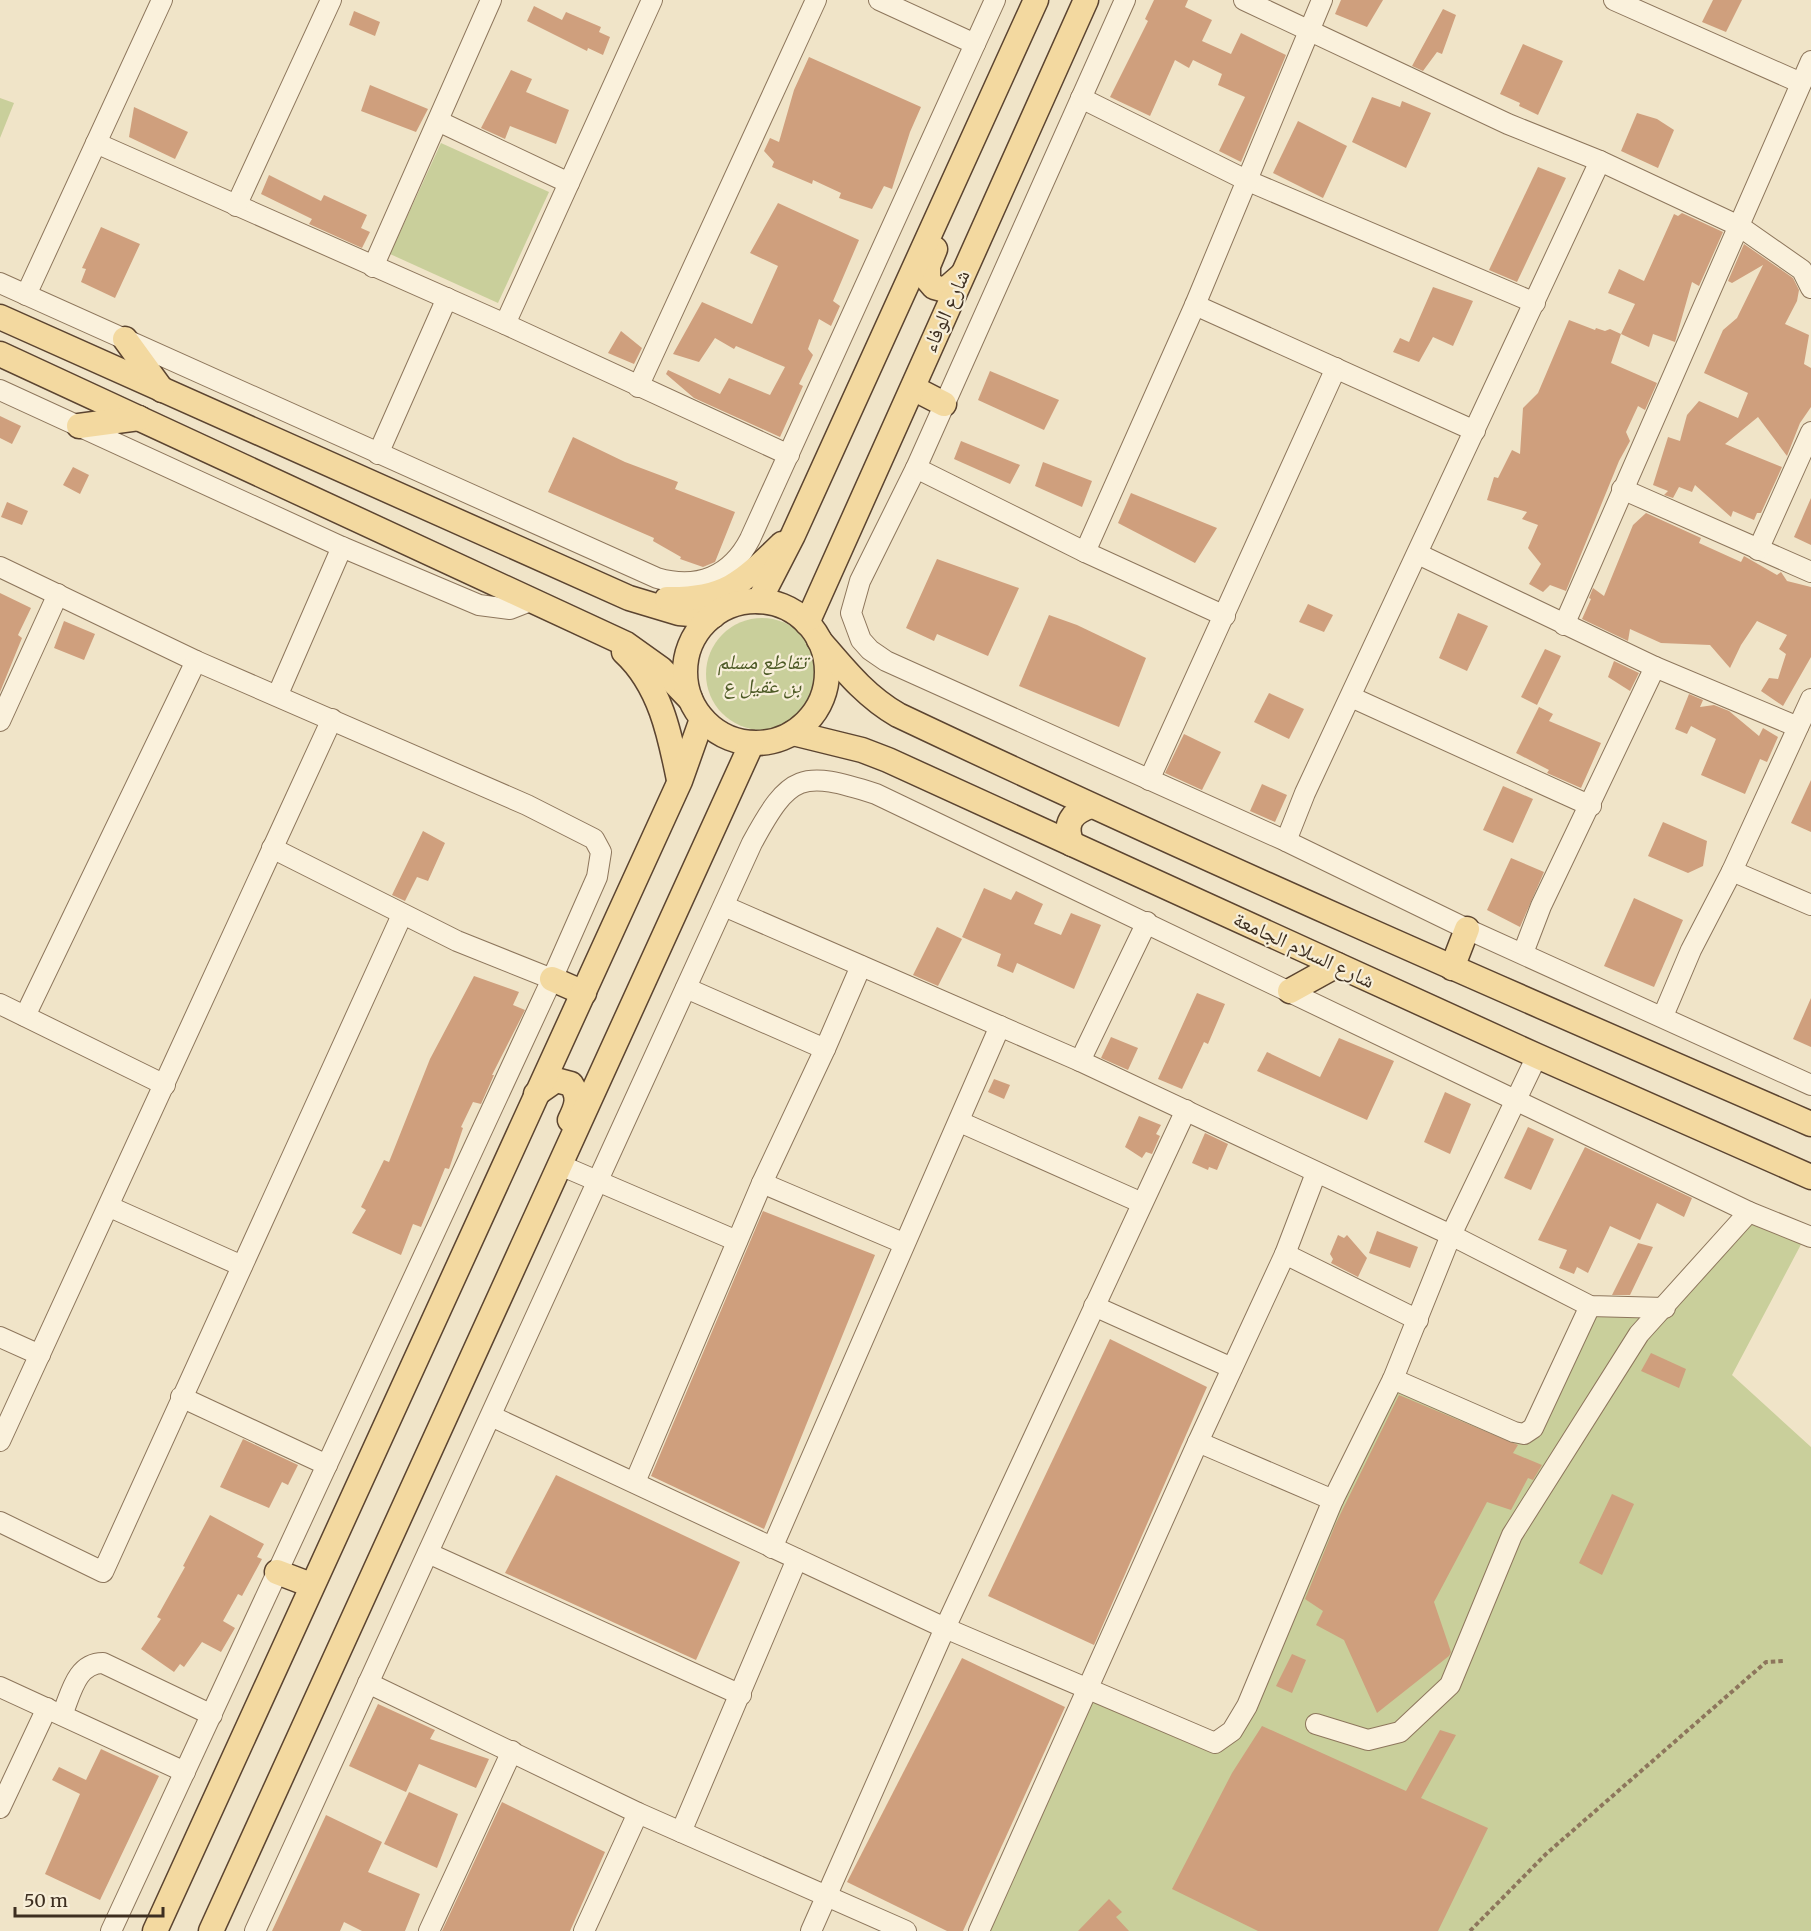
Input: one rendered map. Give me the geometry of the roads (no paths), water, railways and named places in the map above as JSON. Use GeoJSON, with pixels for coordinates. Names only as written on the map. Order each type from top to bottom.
{"type":"FeatureCollection","features":[{"type":"Feature","properties":{"kind":"main road"},"geometry":{"type":"LineString","coordinates":[[759,601],[793,534],[1036,0]]}},
{"type":"Feature","properties":{"kind":"main road","name":"شارع الوفاء"},"geometry":{"type":"LineString","coordinates":[[813,632],[913,388],[1086,0]]}},
{"type":"Feature","properties":{"kind":"main road"},"geometry":{"type":"LineString","coordinates":[[962,275],[945,290],[934,287],[928,280],[928,266],[966,181],[963,160]]}},
{"type":"Feature","properties":{"kind":"main road"},"geometry":{"type":"LineString","coordinates":[[0,317],[629,598],[679,613],[713,616]]}},
{"type":"Feature","properties":{"kind":"main road"},"geometry":{"type":"LineString","coordinates":[[125,339],[164,392]]}},
{"type":"Feature","properties":{"kind":"main road"},"geometry":{"type":"LineString","coordinates":[[0,354],[605,634],[644,656],[696,709],[716,731],[733,740],[752,743],[773,741],[793,733],[815,710],[826,681],[826,660],[813,632],[793,612],[777,604],[759,601],[735,605],[713,616],[697,633],[687,654],[685,677],[696,709],[680,781],[155,1931]]}},
{"type":"Feature","properties":{"kind":"main road"},"geometry":{"type":"LineString","coordinates":[[913,388],[944,404]]}},
{"type":"Feature","properties":{"kind":"main road"},"geometry":{"type":"LineString","coordinates":[[79,426],[139,418]]}},
{"type":"Feature","properties":{"kind":"main road"},"geometry":{"type":"LineString","coordinates":[[629,598],[694,600],[721,594],[766,560],[793,534]]}},
{"type":"Feature","properties":{"kind":"main road","name":"شارع السلام الجامعة"},"geometry":{"type":"LineString","coordinates":[[813,632],[874,701],[898,715],[1092,806],[1452,968],[1811,1124]]}},
{"type":"Feature","properties":{"kind":"main road"},"geometry":{"type":"LineString","coordinates":[[605,634],[629,656],[649,683],[663,712],[680,781]]}},
{"type":"Feature","properties":{"kind":"main road","name":"شارع السلام الجامعة"},"geometry":{"type":"LineString","coordinates":[[793,733],[879,757],[1537,1056],[1811,1177]]}},
{"type":"Feature","properties":{"kind":"main road"},"geometry":{"type":"LineString","coordinates":[[211,1931],[752,743]]}},
{"type":"Feature","properties":{"kind":"main road"},"geometry":{"type":"LineString","coordinates":[[1072,844],[1068,836],[1069,822],[1075,813],[1092,806]]}},
{"type":"Feature","properties":{"kind":"main road"},"geometry":{"type":"LineString","coordinates":[[1452,968],[1467,929]]}},
{"type":"Feature","properties":{"kind":"main road"},"geometry":{"type":"LineString","coordinates":[[1290,991],[1337,965]]}},
{"type":"Feature","properties":{"kind":"main road"},"geometry":{"type":"LineString","coordinates":[[552,979],[584,993]]}},
{"type":"Feature","properties":{"kind":"main road"},"geometry":{"type":"LineString","coordinates":[[536,1094],[556,1080],[571,1083],[576,1091],[578,1104],[546,1177],[544,1201]]}},
{"type":"Feature","properties":{"kind":"main road"},"geometry":{"type":"LineString","coordinates":[[278,1572],[311,1585]]}},
{"type":"Feature","properties":{"kind":"street"},"geometry":{"type":"LineString","coordinates":[[26,295],[162,0]]}},
{"type":"Feature","properties":{"kind":"street"},"geometry":{"type":"LineString","coordinates":[[236,206],[331,0]]}},
{"type":"Feature","properties":{"kind":"street"},"geometry":{"type":"LineString","coordinates":[[373,267],[492,0]]}},
{"type":"Feature","properties":{"kind":"street"},"geometry":{"type":"LineString","coordinates":[[505,324],[652,0]]}},
{"type":"Feature","properties":{"kind":"street"},"geometry":{"type":"LineString","coordinates":[[638,387],[816,0]]}},
{"type":"Feature","properties":{"kind":"street"},"geometry":{"type":"LineString","coordinates":[[879,0],[975,44]]}},
{"type":"Feature","properties":{"kind":"street"},"geometry":{"type":"LineString","coordinates":[[0,283],[657,578],[689,584],[719,575],[743,553],[995,0]]}},
{"type":"Feature","properties":{"kind":"street"},"geometry":{"type":"LineString","coordinates":[[1125,0],[916,468],[860,581],[851,613],[861,640],[870,650],[886,661],[1286,841],[1467,929],[1811,1085]]}},
{"type":"Feature","properties":{"kind":"street"},"geometry":{"type":"LineString","coordinates":[[1244,0],[1508,124],[1600,161],[1739,226],[1802,270],[1811,288]]}},
{"type":"Feature","properties":{"kind":"street"},"geometry":{"type":"LineString","coordinates":[[1085,552],[1195,304],[1322,0]]}},
{"type":"Feature","properties":{"kind":"street"},"geometry":{"type":"LineString","coordinates":[[1614,0],[1801,83]]}},
{"type":"Feature","properties":{"kind":"street"},"geometry":{"type":"LineString","coordinates":[[1564,625],[1811,61]]}},
{"type":"Feature","properties":{"kind":"street"},"geometry":{"type":"LineString","coordinates":[[1081,98],[1246,180],[1535,303]]}},
{"type":"Feature","properties":{"kind":"street"},"geometry":{"type":"LineString","coordinates":[[438,121],[569,183]]}},
{"type":"Feature","properties":{"kind":"street"},"geometry":{"type":"LineString","coordinates":[[96,142],[505,324],[789,455]]}},
{"type":"Feature","properties":{"kind":"street"},"geometry":{"type":"LineString","coordinates":[[1286,841],[1305,793],[1600,161]]}},
{"type":"Feature","properties":{"kind":"street"},"geometry":{"type":"LineString","coordinates":[[378,454],[447,298]]}},
{"type":"Feature","properties":{"kind":"street"},"geometry":{"type":"LineString","coordinates":[[1195,304],[1475,431]]}},
{"type":"Feature","properties":{"kind":"street"},"geometry":{"type":"LineString","coordinates":[[1149,780],[1336,368]]}},
{"type":"Feature","properties":{"kind":"street"},"geometry":{"type":"LineString","coordinates":[[0,390],[342,548],[489,609],[510,609],[534,600]]}},
{"type":"Feature","properties":{"kind":"street"},"geometry":{"type":"LineString","coordinates":[[1758,550],[1811,432]]}},
{"type":"Feature","properties":{"kind":"street"},"geometry":{"type":"LineString","coordinates":[[916,468],[1085,552],[1225,616]]}},
{"type":"Feature","properties":{"kind":"street"},"geometry":{"type":"LineString","coordinates":[[1622,489],[1811,572]]}},
{"type":"Feature","properties":{"kind":"street"},"geometry":{"type":"LineString","coordinates":[[278,694],[342,548]]}},
{"type":"Feature","properties":{"kind":"street"},"geometry":{"type":"LineString","coordinates":[[1418,554],[1655,667],[1798,727]]}},
{"type":"Feature","properties":{"kind":"street"},"geometry":{"type":"LineString","coordinates":[[0,567],[196,661],[278,694],[527,805],[594,839],[601,852],[597,877],[552,979],[111,1931]]}},
{"type":"Feature","properties":{"kind":"street"},"geometry":{"type":"LineString","coordinates":[[0,720],[58,594]]}},
{"type":"Feature","properties":{"kind":"street"},"geometry":{"type":"LineString","coordinates":[[25,1016],[196,661]]}},
{"type":"Feature","properties":{"kind":"street"},"geometry":{"type":"LineString","coordinates":[[1523,953],[1541,906],[1591,806],[1655,667]]}},
{"type":"Feature","properties":{"kind":"street"},"geometry":{"type":"LineString","coordinates":[[1351,697],[1591,806]]}},
{"type":"Feature","properties":{"kind":"street"},"geometry":{"type":"LineString","coordinates":[[1663,1016],[1691,950],[1732,871],[1811,699]]}},
{"type":"Feature","properties":{"kind":"street"},"geometry":{"type":"LineString","coordinates":[[0,1441],[110,1208],[332,719]]}},
{"type":"Feature","properties":{"kind":"street"},"geometry":{"type":"LineString","coordinates":[[255,1931],[752,843],[769,812],[784,794],[804,780],[834,780],[876,794],[1749,1212],[1811,1238]]}},
{"type":"Feature","properties":{"kind":"street"},"geometry":{"type":"LineString","coordinates":[[272,848],[457,941],[552,979]]}},
{"type":"Feature","properties":{"kind":"street"},"geometry":{"type":"LineString","coordinates":[[1732,871],[1811,905]]}},
{"type":"Feature","properties":{"kind":"street"},"geometry":{"type":"LineString","coordinates":[[724,906],[1080,1061],[1451,1236],[1590,1306],[1665,1308]]}},
{"type":"Feature","properties":{"kind":"street"},"geometry":{"type":"LineString","coordinates":[[0,1522],[103,1572],[402,915]]}},
{"type":"Feature","properties":{"kind":"street"},"geometry":{"type":"LineString","coordinates":[[1080,1061],[1147,922]]}},
{"type":"Feature","properties":{"kind":"street"},"geometry":{"type":"LineString","coordinates":[[635,1482],[737,1240],[861,966]]}},
{"type":"Feature","properties":{"kind":"street"},"geometry":{"type":"LineString","coordinates":[[686,988],[825,1049]]}},
{"type":"Feature","properties":{"kind":"street"},"geometry":{"type":"LineString","coordinates":[[0,1004],[165,1085]]}},
{"type":"Feature","properties":{"kind":"street"},"geometry":{"type":"LineString","coordinates":[[772,1548],[1000,1026]]}},
{"type":"Feature","properties":{"kind":"street"},"geometry":{"type":"LineString","coordinates":[[491,1416],[945,1628],[1088,1691],[1215,1743],[1232,1731],[1247,1706],[1333,1500],[1393,1378],[1451,1236],[1537,1056]]}},
{"type":"Feature","properties":{"kind":"street"},"geometry":{"type":"LineString","coordinates":[[811,1931],[945,1628],[1186,1110]]}},
{"type":"Feature","properties":{"kind":"street"},"geometry":{"type":"LineString","coordinates":[[960,1122],[1142,1203]]}},
{"type":"Feature","properties":{"kind":"street"},"geometry":{"type":"LineString","coordinates":[[560,1165],[737,1240]]}},
{"type":"Feature","properties":{"kind":"street"},"geometry":{"type":"LineString","coordinates":[[979,1931],[1198,1442],[1286,1254],[1316,1173]]}},
{"type":"Feature","properties":{"kind":"street"},"geometry":{"type":"LineString","coordinates":[[762,1183],[903,1244]]}},
{"type":"Feature","properties":{"kind":"street"},"geometry":{"type":"LineString","coordinates":[[110,1208],[242,1266]]}},
{"type":"Feature","properties":{"kind":"street"},"geometry":{"type":"LineString","coordinates":[[1316,1724],[1368,1740],[1400,1732],[1450,1685],[1512,1535],[1639,1335],[1749,1212]]}},
{"type":"Feature","properties":{"kind":"street"},"geometry":{"type":"LineString","coordinates":[[1286,1254],[1418,1320]]}},
{"type":"Feature","properties":{"kind":"street"},"geometry":{"type":"LineString","coordinates":[[1094,1306],[1232,1368]]}},
{"type":"Feature","properties":{"kind":"street"},"geometry":{"type":"LineString","coordinates":[[1393,1378],[1514,1432],[1524,1434],[1533,1428],[1590,1306]]}},
{"type":"Feature","properties":{"kind":"street"},"geometry":{"type":"LineString","coordinates":[[0,1337],[40,1355]]}},
{"type":"Feature","properties":{"kind":"street"},"geometry":{"type":"LineString","coordinates":[[181,1397],[327,1465]]}},
{"type":"Feature","properties":{"kind":"street"},"geometry":{"type":"LineString","coordinates":[[1198,1442],[1333,1500]]}},
{"type":"Feature","properties":{"kind":"street"},"geometry":{"type":"LineString","coordinates":[[428,1553],[741,1695]]}},
{"type":"Feature","properties":{"kind":"street"},"geometry":{"type":"LineString","coordinates":[[681,1832],[797,1559]]}},
{"type":"Feature","properties":{"kind":"street"},"geometry":{"type":"LineString","coordinates":[[0,1808],[55,1712],[84,1669],[92,1663],[103,1663],[212,1715]]}},
{"type":"Feature","properties":{"kind":"street"},"geometry":{"type":"LineString","coordinates":[[368,1683],[638,1813],[826,1898],[906,1931]]}},
{"type":"Feature","properties":{"kind":"street"},"geometry":{"type":"LineString","coordinates":[[0,1687],[185,1772]]}},
{"type":"Feature","properties":{"kind":"street"},"geometry":{"type":"LineString","coordinates":[[429,1931],[512,1751]]}},
{"type":"Feature","properties":{"kind":"street"},"geometry":{"type":"LineString","coordinates":[[584,1931],[638,1813]]}},
{"type":"Feature","properties":{"kind":"park label","name":"تقاطع مسلم بن عقيل ع"},"geometry":{"type":"Point","coordinates":[762,674]}}]}
